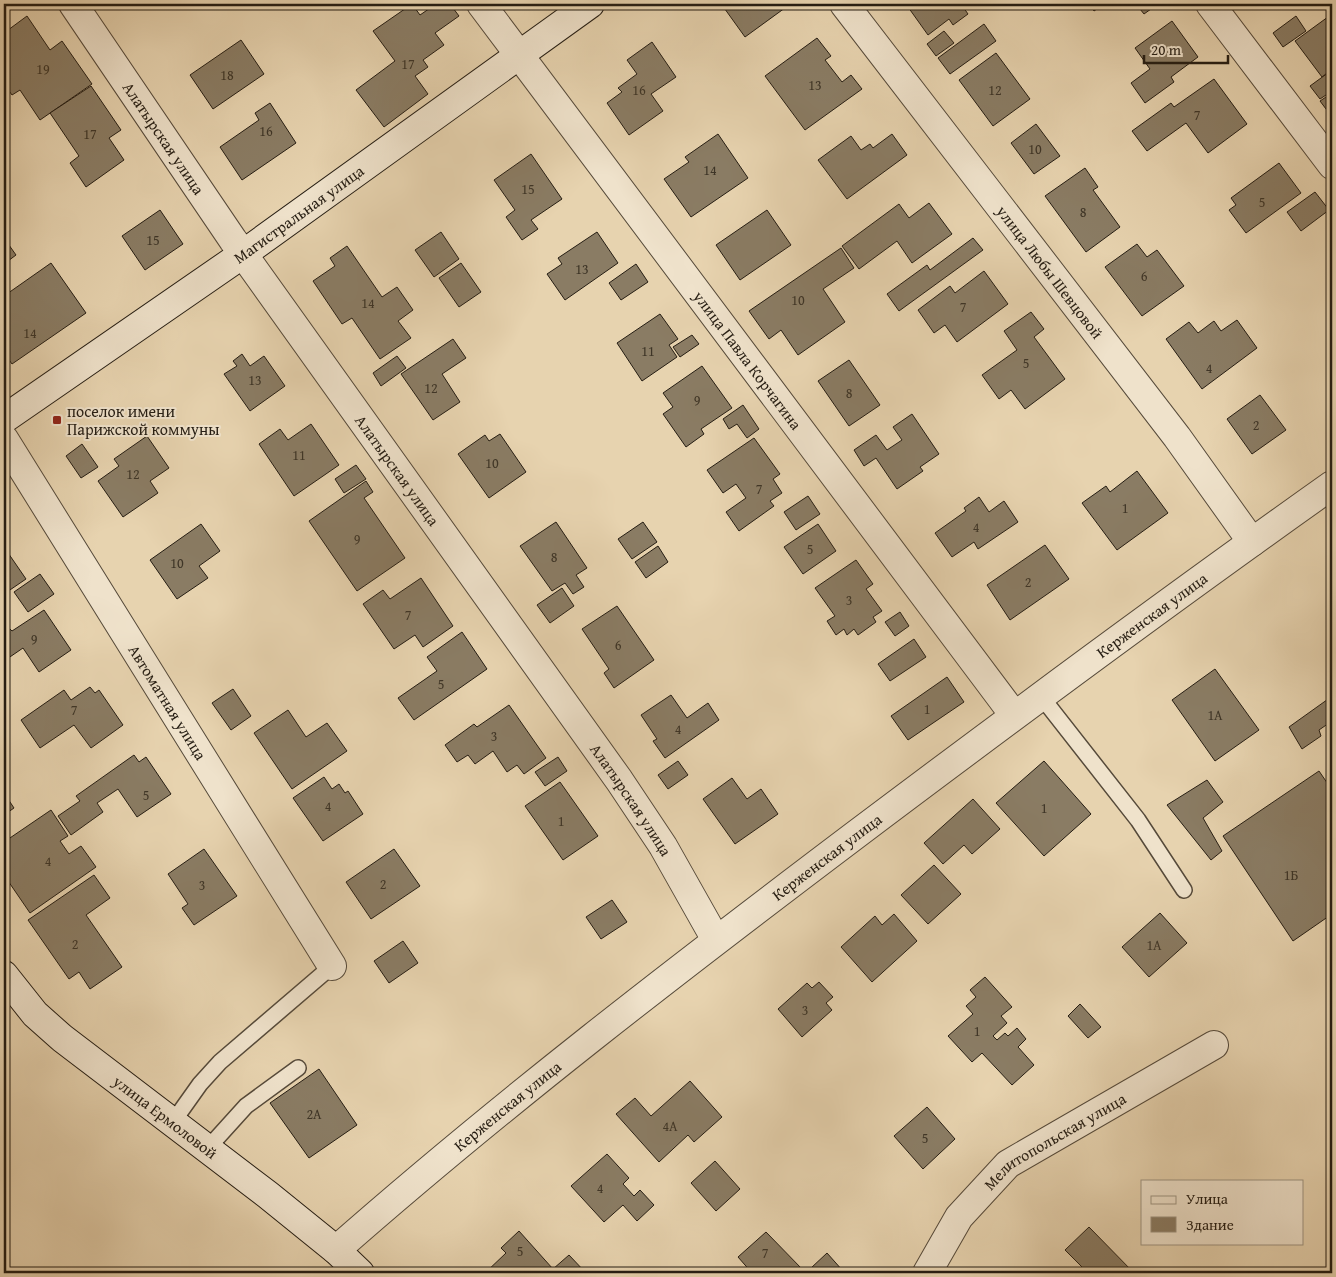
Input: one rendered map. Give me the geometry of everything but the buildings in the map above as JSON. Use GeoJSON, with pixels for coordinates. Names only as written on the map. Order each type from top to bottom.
{"type":"FeatureCollection","features":[{"type":"Feature","properties":{"kind":"street","name":"Алатырская улица"},"geometry":{"type":"LineString","coordinates":[[73,4],[243,254],[620,780],[663,846],[716,940]]}},
{"type":"Feature","properties":{"kind":"street","name":"улица Павла Корчагина"},"geometry":{"type":"LineString","coordinates":[[482,4],[1014,715]]}},
{"type":"Feature","properties":{"kind":"street","name":"Магистральная улица"},"geometry":{"type":"LineString","coordinates":[[4,419],[243,254],[590,4]]}},
{"type":"Feature","properties":{"kind":"street","name":"улица Любы Шевцовой"},"geometry":{"type":"LineString","coordinates":[[844,4],[1177,437],[1252,542]]}},
{"type":"Feature","properties":{"kind":"street"},"geometry":{"type":"LineString","coordinates":[[1210,4],[1332,165]]}},
{"type":"Feature","properties":{"kind":"street","name":"Автоматная улица"},"geometry":{"type":"LineString","coordinates":[[4,439],[332,966]]}},
{"type":"Feature","properties":{"kind":"street","name":"Керженская улица"},"geometry":{"type":"LineString","coordinates":[[336,1250],[421,1175],[716,940],[1040,695],[1332,485]]}},
{"type":"Feature","properties":{"kind":"street","name":"улица Ермоловой"},"geometry":{"type":"LineString","coordinates":[[4,975],[35,1014],[62,1038],[208,1148],[336,1250],[360,1273]]}},
{"type":"Feature","properties":{"kind":"street","name":"Мелитопольская улица"},"geometry":{"type":"LineString","coordinates":[[927,1273],[959,1218],[1008,1164],[1214,1045]]}},
{"type":"Feature","properties":{"kind":"lane"},"geometry":{"type":"LineString","coordinates":[[1040,695],[1138,820],[1184,890]]}},
{"type":"Feature","properties":{"kind":"lane"},"geometry":{"type":"LineString","coordinates":[[173,1122],[200,1084],[220,1062],[332,966]]}},
{"type":"Feature","properties":{"kind":"lane"},"geometry":{"type":"LineString","coordinates":[[208,1148],[246,1106],[298,1068]]}},
{"type":"Feature","properties":{"kind":"place","name":"поселок имени Парижской коммуны"},"geometry":{"type":"Point","coordinates":[57,420]}}]}
